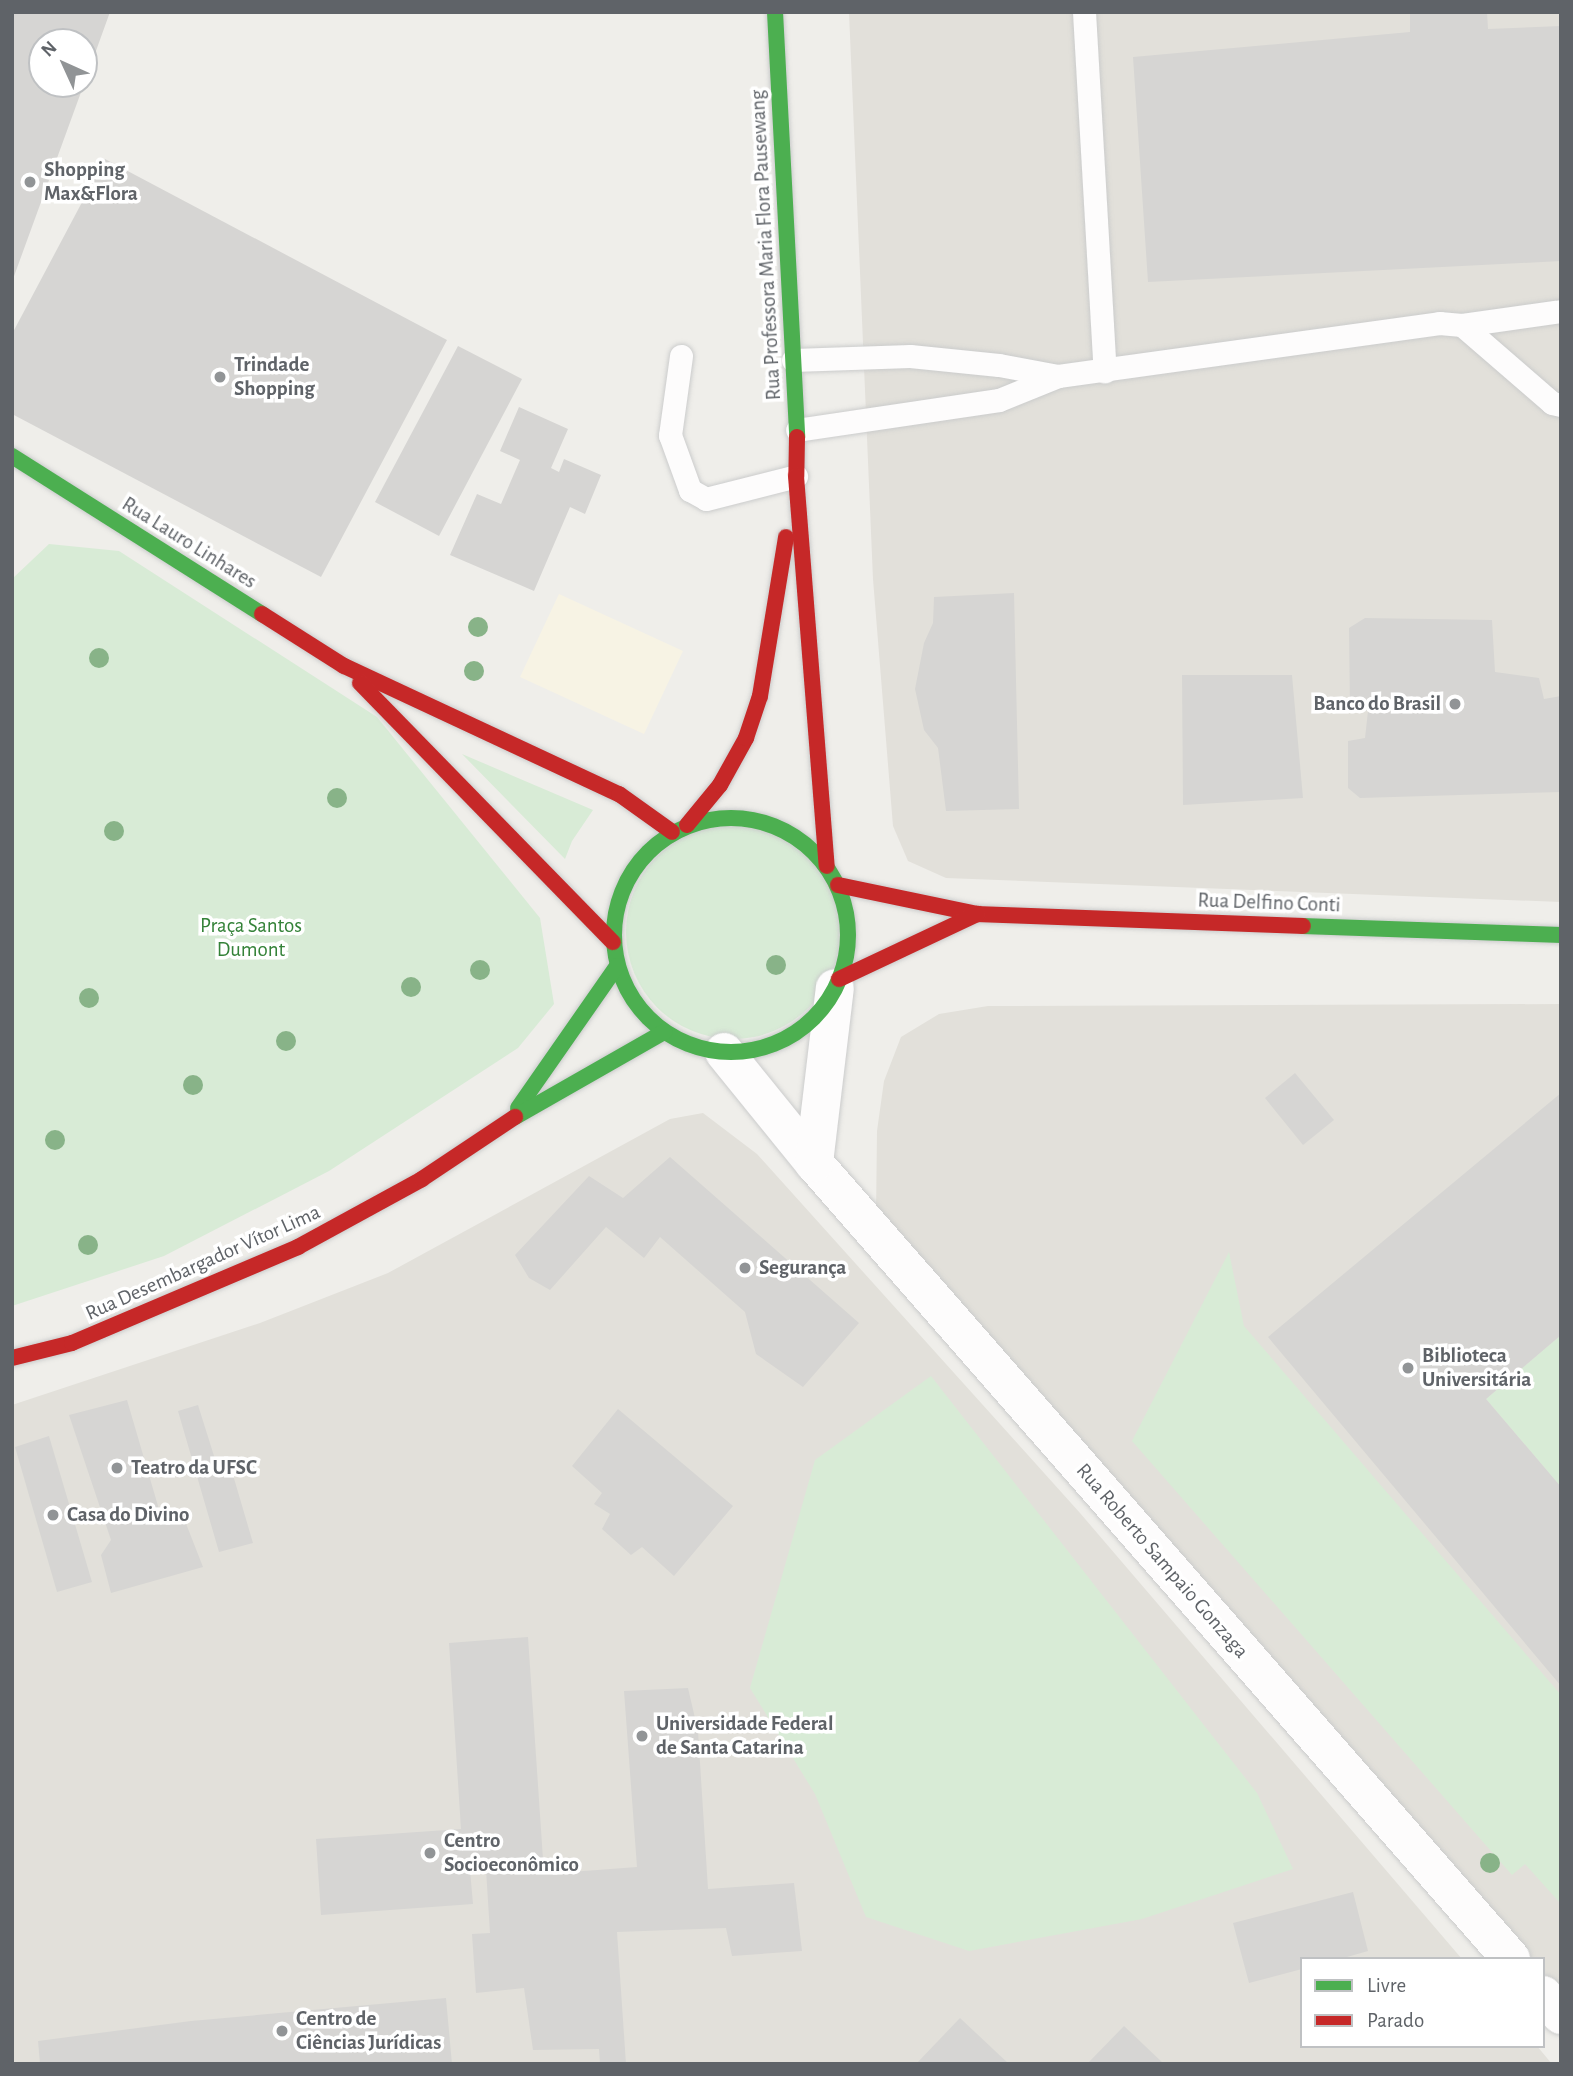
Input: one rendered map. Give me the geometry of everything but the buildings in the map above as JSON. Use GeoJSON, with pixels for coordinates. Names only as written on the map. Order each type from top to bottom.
{"type":"FeatureCollection","features":[{"type":"Feature","properties":{"kind":"main road","name":"Rua Professora Maria Flora Pausewang"},"geometry":{"type":"LineString","coordinates":[[775,12],[797,430],[796,476],[827,866]]}},
{"type":"Feature","properties":{"kind":"main road","name":"Rua Lauro Linhares"},"geometry":{"type":"LineString","coordinates":[[12,456],[344,666],[619,794],[672,832]]}},
{"type":"Feature","properties":{"kind":"main road","name":"Rua Professora Maria Flora Pausewang"},"geometry":{"type":"LineString","coordinates":[[687,825],[720,785],[746,738],[760,696],[796,476]]}},
{"type":"Feature","properties":{"kind":"main road","name":"Rua Lauro Linhares"},"geometry":{"type":"LineString","coordinates":[[344,666],[613,942]]}},
{"type":"Feature","properties":{"kind":"main road"},"geometry":{"type":"LineString","coordinates":[[738,817],[788,831],[827,866],[838,885],[847,916],[848,948],[837,984],[816,1016],[789,1036],[757,1049],[724,1052],[693,1046],[664,1032],[635,1003],[617,966],[613,942],[616,908],[636,864],[672,832],[687,825],[738,817]]}},
{"type":"Feature","properties":{"kind":"main road","name":"Rua Delfino Conti"},"geometry":{"type":"LineString","coordinates":[[838,885],[977,914],[1561,935]]}},
{"type":"Feature","properties":{"kind":"main road","name":"Rua Delfino Conti"},"geometry":{"type":"LineString","coordinates":[[837,984],[883,956],[977,914]]}},
{"type":"Feature","properties":{"kind":"main road","name":"Rua Desembargador Vítor Lima"},"geometry":{"type":"LineString","coordinates":[[509,1121],[617,966]]}},
{"type":"Feature","properties":{"kind":"main road","name":"Rua Desembargador Vítor Lima"},"geometry":{"type":"LineString","coordinates":[[12,1358],[72,1343],[298,1247],[422,1179],[509,1121],[664,1032]]}},
{"type":"Feature","properties":{"kind":"street"},"geometry":{"type":"LineString","coordinates":[[814,1163],[837,984]]}},
{"type":"Feature","properties":{"kind":"street","name":"Rua Roberto Sampaio Gonzaga"},"geometry":{"type":"LineString","coordinates":[[724,1052],[814,1163],[1509,1957]]}},
{"type":"Feature","properties":{"kind":"street"},"geometry":{"type":"LineString","coordinates":[[1545,1998],[1561,2015]]}},
{"type":"Feature","properties":{"kind":"lane"},"geometry":{"type":"LineString","coordinates":[[1084,12],[1105,371]]}},
{"type":"Feature","properties":{"kind":"lane"},"geometry":{"type":"LineString","coordinates":[[797,430],[999,400],[1058,376],[1439,323],[1462,325],[1561,311]]}},
{"type":"Feature","properties":{"kind":"lane"},"geometry":{"type":"LineString","coordinates":[[1462,325],[1552,404],[1561,405]]}},
{"type":"Feature","properties":{"kind":"lane"},"geometry":{"type":"LineString","coordinates":[[681,356],[670,435],[691,490],[706,499],[796,476]]}},
{"type":"Feature","properties":{"kind":"lane"},"geometry":{"type":"LineString","coordinates":[[793,360],[911,356],[999,365],[1058,376]]}},
{"type":"Feature","properties":{"kind":"shaded area"},"geometry":{"type":"Polygon","coordinates":[[[849,12],[1561,12],[1561,902],[946,878],[908,861],[893,826],[873,579],[849,12]]]}},
{"type":"Feature","properties":{"kind":"shaded area"},"geometry":{"type":"Polygon","coordinates":[[[559,594],[683,651],[644,734],[520,677],[559,594]]]}},
{"type":"Feature","properties":{"kind":"shaded area"},"geometry":{"type":"Polygon","coordinates":[[[1561,1004],[1561,1998],[1545,1980],[1545,1957],[1525,1957],[876,1216],[877,1131],[884,1081],[901,1037],[939,1014],[988,1006],[1561,1004]]]}},
{"type":"Feature","properties":{"kind":"shaded area","name":"Universidade Federal de Santa Catarina"},"geometry":{"type":"Polygon","coordinates":[[[703,1113],[757,1154],[1080,1513],[1460,1957],[1300,1957],[1300,2048],[1539,2048],[1552,2064],[12,2064],[12,1405],[260,1323],[388,1273],[670,1119],[703,1113]]]}},
{"type":"Feature","properties":{"kind":"green space","name":"Praça Santos Dumont"},"geometry":{"type":"Polygon","coordinates":[[[49,544],[119,551],[377,717],[540,918],[554,1004],[518,1048],[329,1171],[164,1256],[12,1306],[12,579],[49,544]]]}},
{"type":"Feature","properties":{"kind":"green space"},"geometry":{"type":"Polygon","coordinates":[[[462,754],[593,810],[572,841],[565,859],[462,754]]]}},
{"type":"Feature","properties":{"kind":"green space"},"geometry":{"type":"Polygon","coordinates":[[[733,825],[774,833],[809,856],[832,891],[840,932],[832,973],[809,1008],[774,1031],[733,1039],[692,1031],[657,1008],[634,973],[626,932],[634,891],[657,856],[692,833],[733,825]]]}},
{"type":"Feature","properties":{"kind":"green space"},"geometry":{"type":"Polygon","coordinates":[[[1229,1252],[1244,1326],[1561,1695],[1561,1904],[1525,1864],[1512,1875],[1132,1441],[1229,1252]]]}},
{"type":"Feature","properties":{"kind":"green space"},"geometry":{"type":"Polygon","coordinates":[[[1561,1335],[1561,1487],[1486,1399],[1561,1335]]]}},
{"type":"Feature","properties":{"kind":"green space"},"geometry":{"type":"Polygon","coordinates":[[[931,1376],[1257,1793],[1293,1869],[1142,1919],[969,1951],[866,1917],[815,1794],[750,1688],[815,1460],[931,1376]]]}},
{"type":"Feature","properties":{"kind":"traffic: fast"},"geometry":{"type":"LineString","coordinates":[[775,12],[797,437]]}},
{"type":"Feature","properties":{"kind":"traffic: fast"},"geometry":{"type":"LineString","coordinates":[[12,456],[262,614]]}},
{"type":"Feature","properties":{"kind":"traffic: fast"},"geometry":{"type":"LineString","coordinates":[[731,818],[776,827],[814,852],[839,890],[848,935],[839,980],[814,1018],[776,1043],[731,1052],[686,1043],[648,1018],[623,980],[614,935],[623,890],[648,852],[686,827],[731,818]]}},
{"type":"Feature","properties":{"kind":"traffic: fast"},"geometry":{"type":"LineString","coordinates":[[1303,926],[1561,935]]}},
{"type":"Feature","properties":{"kind":"traffic: fast"},"geometry":{"type":"LineString","coordinates":[[518,1108],[617,966]]}},
{"type":"Feature","properties":{"kind":"traffic: fast"},"geometry":{"type":"LineString","coordinates":[[515,1117],[664,1032]]}},
{"type":"Feature","properties":{"kind":"traffic: jam"},"geometry":{"type":"LineString","coordinates":[[797,437],[796,476],[827,866]]}},
{"type":"Feature","properties":{"kind":"traffic: jam"},"geometry":{"type":"LineString","coordinates":[[687,825],[720,785],[746,738],[760,696],[786,537]]}},
{"type":"Feature","properties":{"kind":"traffic: jam"},"geometry":{"type":"LineString","coordinates":[[262,614],[344,666],[619,794],[672,832]]}},
{"type":"Feature","properties":{"kind":"traffic: jam"},"geometry":{"type":"LineString","coordinates":[[360,683],[613,942]]}},
{"type":"Feature","properties":{"kind":"traffic: jam"},"geometry":{"type":"LineString","coordinates":[[838,885],[977,914],[1303,926]]}},
{"type":"Feature","properties":{"kind":"traffic: jam"},"geometry":{"type":"LineString","coordinates":[[839,979],[977,914]]}},
{"type":"Feature","properties":{"kind":"traffic: jam"},"geometry":{"type":"LineString","coordinates":[[12,1358],[72,1343],[298,1247],[422,1179],[515,1117]]}},
{"type":"Feature","properties":{"kind":"place","name":"Shopping Max&Flora"},"geometry":{"type":"Point","coordinates":[30,182]}},
{"type":"Feature","properties":{"kind":"place","name":"Trindade Shopping"},"geometry":{"type":"Point","coordinates":[220,377]}},
{"type":"Feature","properties":{"kind":"place","name":"Banco do Brasil"},"geometry":{"type":"Point","coordinates":[1455,704]}},
{"type":"Feature","properties":{"kind":"place","name":"Segurança"},"geometry":{"type":"Point","coordinates":[745,1268]}},
{"type":"Feature","properties":{"kind":"place","name":"Biblioteca Universitária"},"geometry":{"type":"Point","coordinates":[1408,1368]}},
{"type":"Feature","properties":{"kind":"place","name":"Teatro da UFSC"},"geometry":{"type":"Point","coordinates":[117,1468]}},
{"type":"Feature","properties":{"kind":"place","name":"Casa do Divino"},"geometry":{"type":"Point","coordinates":[53,1515]}},
{"type":"Feature","properties":{"kind":"place","name":"Universidade Federal de Santa Catarina"},"geometry":{"type":"Point","coordinates":[642,1736]}},
{"type":"Feature","properties":{"kind":"place","name":"Centro Socioeconômico"},"geometry":{"type":"Point","coordinates":[430,1853]}},
{"type":"Feature","properties":{"kind":"place","name":"Centro de Ciências Jurídicas"},"geometry":{"type":"Point","coordinates":[282,2031]}}]}
